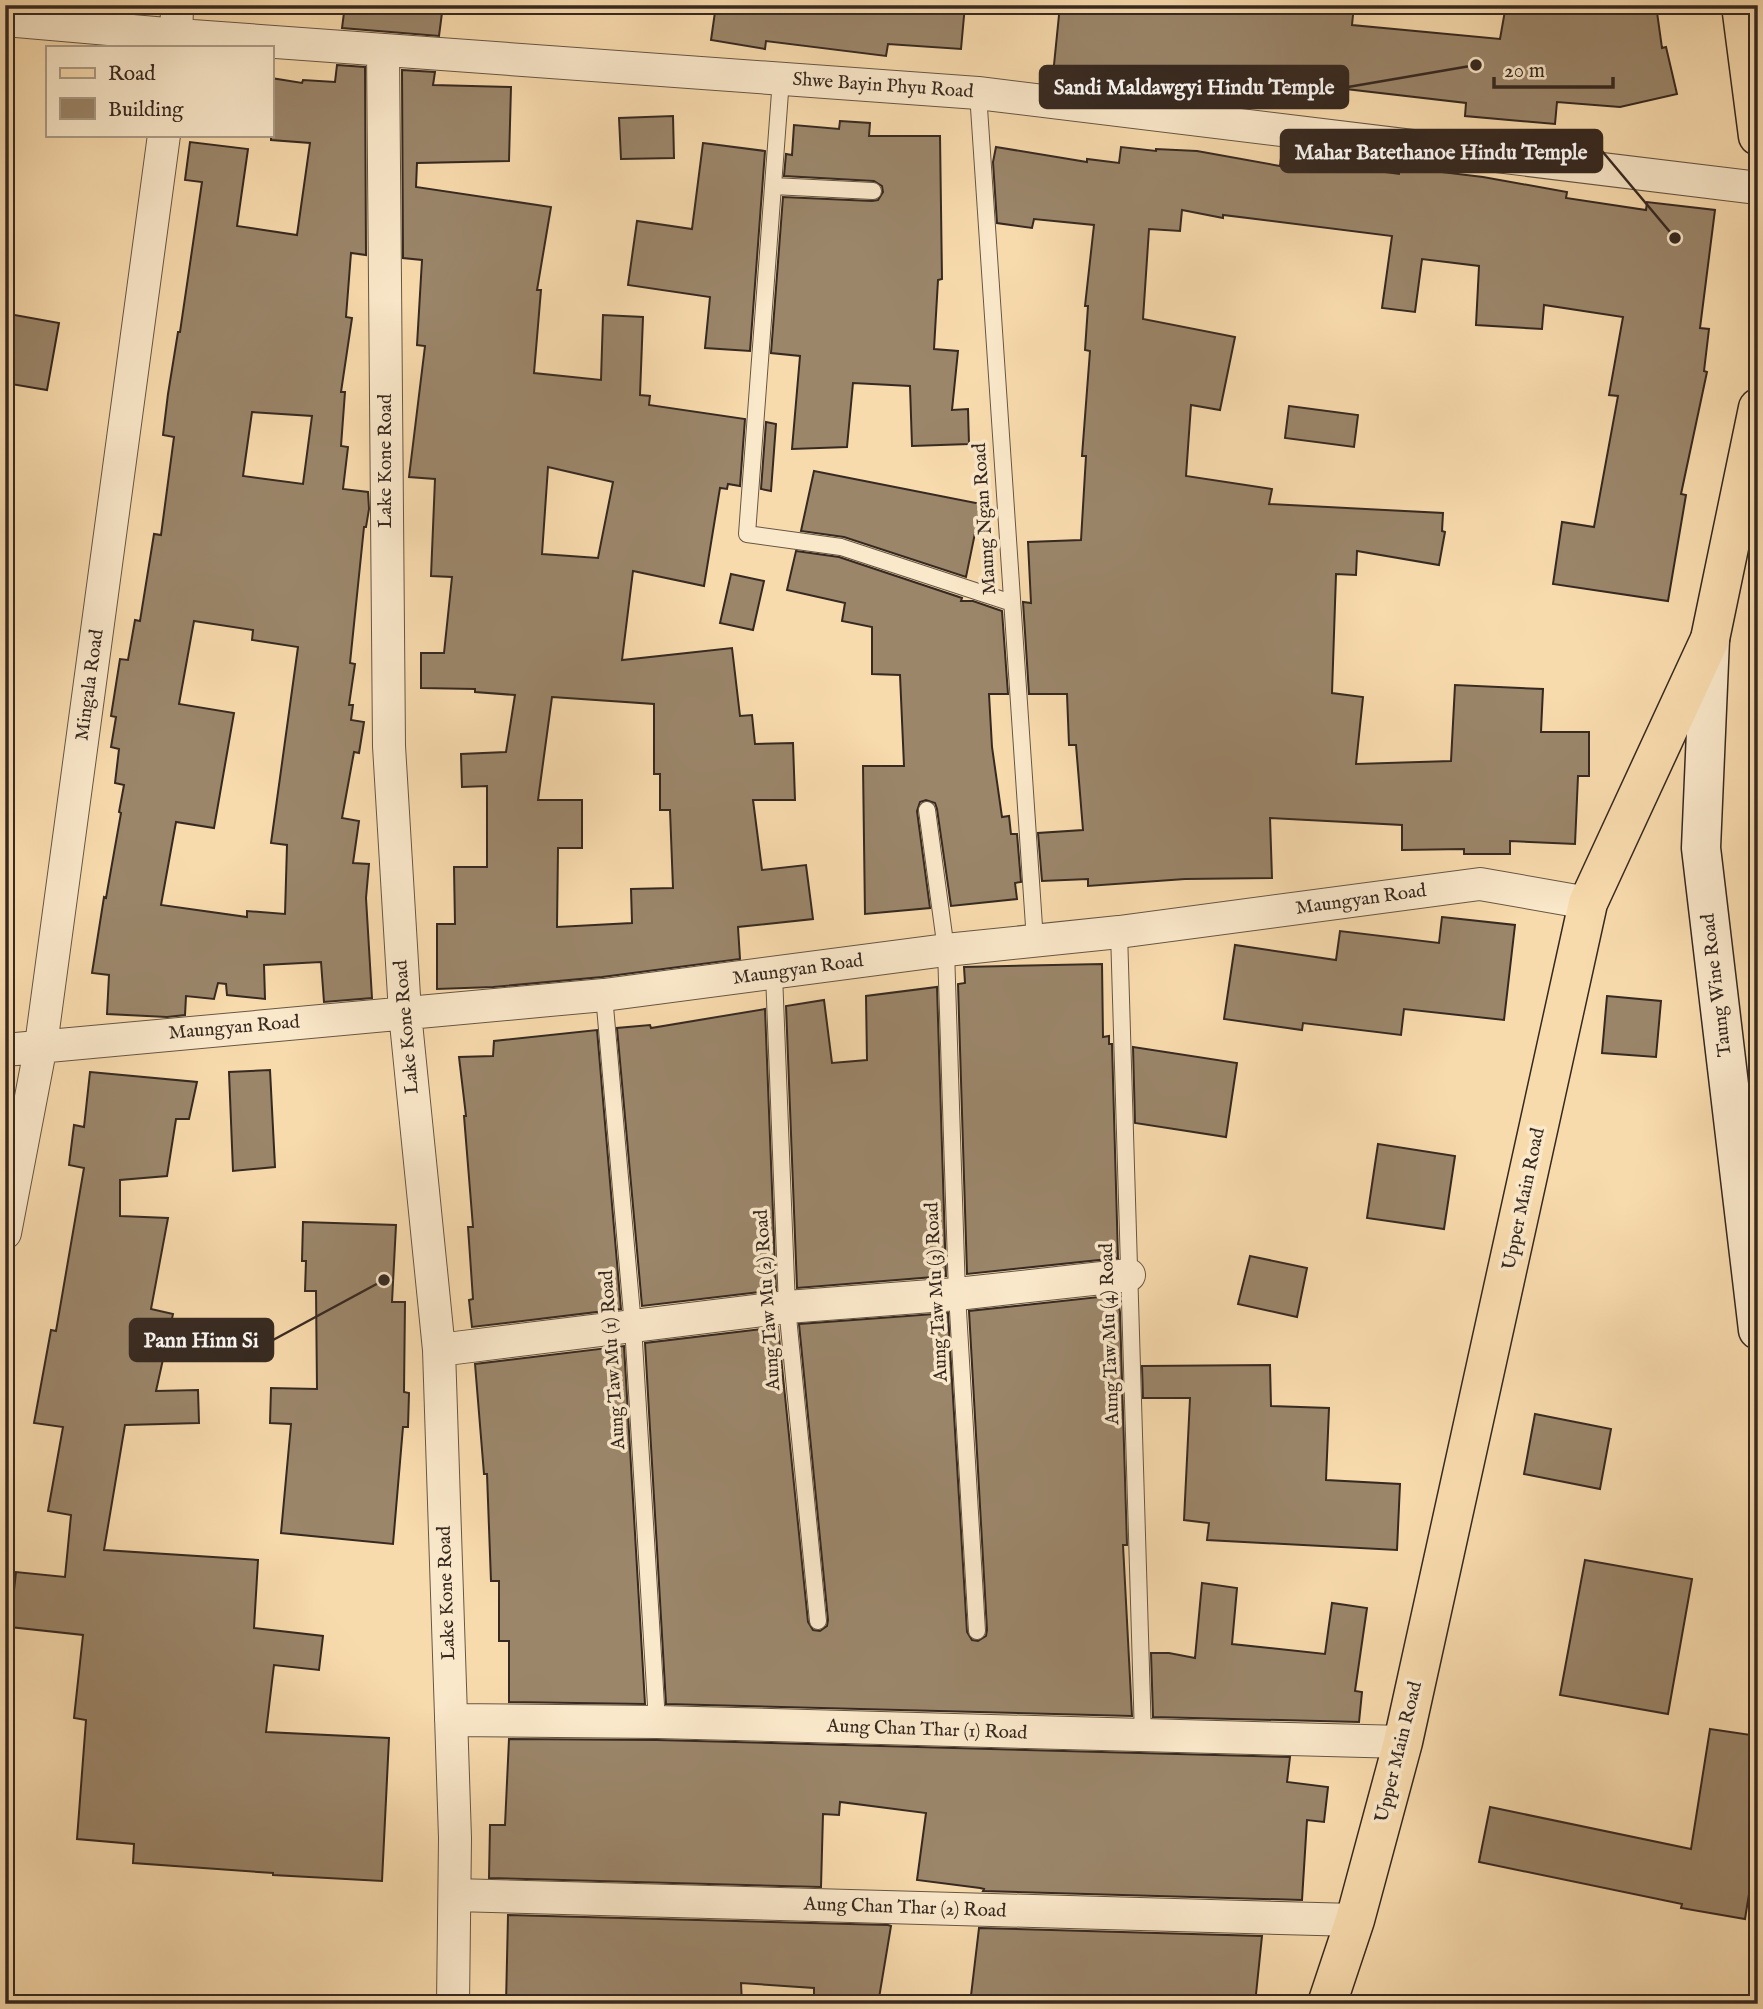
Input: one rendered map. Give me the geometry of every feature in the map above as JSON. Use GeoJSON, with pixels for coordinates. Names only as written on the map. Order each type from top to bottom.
{"type":"FeatureCollection","features":[{"type":"Feature","properties":{"kind":"main road"},"geometry":{"type":"LineString","coordinates":[[1741,5],[1758,136]]}},
{"type":"Feature","properties":{"kind":"main road","name":"Upper Main Road"},"geometry":{"type":"LineString","coordinates":[[1327,2004],[1354,1920],[1403,1742],[1588,903],[1710,639],[1758,408]]}},
{"type":"Feature","properties":{"kind":"main road","name":"Taung Wine Road"},"geometry":{"type":"LineString","coordinates":[[1710,639],[1701,848],[1758,1330]]}},
{"type":"Feature","properties":{"kind":"street","name":"Shwe Bayin Phyu Road"},"geometry":{"type":"LineString","coordinates":[[5,20],[177,29],[383,50],[978,93],[1758,188]]}},
{"type":"Feature","properties":{"kind":"street","name":"Lake Kone Road"},"geometry":{"type":"LineString","coordinates":[[383,50],[388,746],[405,1013],[439,1350],[455,1895],[453,2004]]}},
{"type":"Feature","properties":{"kind":"street","name":"Mingala Road"},"geometry":{"type":"LineString","coordinates":[[5,1233],[41,1045],[164,136]]}},
{"type":"Feature","properties":{"kind":"street","name":"Maungyan Road"},"geometry":{"type":"LineString","coordinates":[[5,1049],[604,995],[946,950],[1119,932],[1480,884],[1588,903]]}},
{"type":"Feature","properties":{"kind":"street"},"geometry":{"type":"LineString","coordinates":[[439,1350],[787,1307],[957,1294],[1129,1275]]}},
{"type":"Feature","properties":{"kind":"street","name":"Aung Chan Thar (1) Road"},"geometry":{"type":"LineString","coordinates":[[451,1720],[657,1722],[1403,1742]]}},
{"type":"Feature","properties":{"kind":"street","name":"Aung Chan Thar (2) Road"},"geometry":{"type":"LineString","coordinates":[[455,1895],[1354,1920]]}},
{"type":"Feature","properties":{"kind":"lane"},"geometry":{"type":"LineString","coordinates":[[781,79],[747,534],[841,547],[1012,603]]}},
{"type":"Feature","properties":{"kind":"lane","name":"Maung Ngan Road"},"geometry":{"type":"LineString","coordinates":[[978,93],[1035,941]]}},
{"type":"Feature","properties":{"kind":"lane"},"geometry":{"type":"LineString","coordinates":[[773,186],[873,191]]}},
{"type":"Feature","properties":{"kind":"lane","name":"Aung Taw Mu (3) Road"},"geometry":{"type":"LineString","coordinates":[[927,810],[946,950],[957,1294],[977,1631]]}},
{"type":"Feature","properties":{"kind":"lane","name":"Aung Taw Mu (4) Road"},"geometry":{"type":"LineString","coordinates":[[1119,932],[1143,1735]]}},
{"type":"Feature","properties":{"kind":"lane","name":"Aung Taw Mu (2) Road"},"geometry":{"type":"LineString","coordinates":[[774,974],[787,1307],[818,1621]]}},
{"type":"Feature","properties":{"kind":"lane","name":"Aung Taw Mu (1) Road"},"geometry":{"type":"LineString","coordinates":[[604,995],[633,1326],[657,1722]]}},
{"type":"Feature","properties":{"kind":"building"},"geometry":{"type":"Polygon","coordinates":[[[345,5],[443,5],[439,36],[342,28],[345,5]]]}},
{"type":"Feature","properties":{"kind":"building"},"geometry":{"type":"Polygon","coordinates":[[[716,5],[965,5],[961,49],[888,44],[886,56],[766,41],[765,49],[711,40],[716,5]]]}},
{"type":"Feature","properties":{"kind":"building"},"geometry":{"type":"Polygon","coordinates":[[[1060,5],[1119,10],[1119,5],[1354,5],[1352,25],[1500,39],[1506,5],[1656,5],[1662,48],[1666,47],[1677,94],[1620,107],[1557,102],[1555,124],[1465,116],[1466,103],[1259,79],[1104,67],[1102,81],[1053,75],[1060,5]]]}},
{"type":"Feature","properties":{"kind":"building"},"geometry":{"type":"Polygon","coordinates":[[[337,65],[365,67],[366,255],[351,253],[346,317],[352,318],[341,392],[345,392],[341,446],[348,447],[343,489],[368,492],[369,509],[364,527],[350,663],[355,664],[349,705],[353,705],[351,720],[364,722],[359,753],[354,752],[342,818],[359,821],[353,863],[369,864],[366,898],[372,998],[324,1002],[321,962],[264,965],[265,999],[227,995],[226,984],[218,983],[214,999],[186,996],[185,1015],[167,1017],[107,1014],[109,975],[92,973],[124,785],[115,783],[119,749],[111,747],[116,717],[111,716],[120,659],[128,660],[135,620],[140,621],[154,534],[161,535],[174,437],[163,435],[202,182],[185,180],[190,142],[248,149],[237,226],[297,235],[310,143],[271,140],[273,78],[302,83],[303,80],[335,82],[337,65]],[[252,412],[243,476],[303,484],[312,416],[252,412]],[[194,621],[179,704],[234,713],[214,828],[176,822],[161,905],[247,917],[247,911],[285,914],[287,845],[271,843],[298,647],[252,640],[253,630],[194,621]]]}},
{"type":"Feature","properties":{"kind":"building"},"geometry":{"type":"Polygon","coordinates":[[[402,70],[435,72],[433,85],[511,87],[509,161],[417,163],[416,187],[551,207],[537,290],[541,290],[534,373],[601,380],[603,315],[643,317],[640,395],[650,396],[649,405],[745,419],[740,486],[728,484],[727,489],[720,488],[704,586],[633,571],[622,660],[732,648],[740,716],[752,715],[755,744],[793,743],[795,800],[753,800],[762,870],[806,865],[813,919],[738,927],[740,959],[602,977],[437,989],[437,924],[455,924],[454,867],[487,867],[487,786],[462,787],[461,754],[506,752],[515,695],[475,692],[475,689],[421,688],[421,653],[444,653],[452,577],[431,576],[435,479],[409,477],[425,346],[417,345],[422,260],[403,258],[402,70]],[[548,467],[542,554],[598,558],[613,482],[548,467]],[[552,697],[538,800],[582,800],[582,848],[558,848],[557,927],[632,923],[631,889],[673,888],[670,810],[660,810],[660,774],[654,774],[654,704],[552,697]]]}},
{"type":"Feature","properties":{"kind":"building"},"geometry":{"type":"Polygon","coordinates":[[[673,116],[674,158],[621,159],[619,118],[673,116]]]}},
{"type":"Feature","properties":{"kind":"building"},"geometry":{"type":"Polygon","coordinates":[[[840,121],[870,123],[869,136],[940,136],[942,279],[938,280],[934,349],[958,351],[952,410],[968,409],[969,444],[912,446],[910,386],[853,383],[847,447],[792,449],[800,356],[771,353],[783,197],[872,201],[878,200],[883,192],[882,186],[874,181],[784,176],[786,154],[792,155],[794,125],[839,129],[840,121]]]}},
{"type":"Feature","properties":{"kind":"building"},"geometry":{"type":"Polygon","coordinates":[[[703,143],[765,151],[750,351],[705,348],[710,297],[628,285],[637,221],[692,229],[703,143]]]}},
{"type":"Feature","properties":{"kind":"building"},"geometry":{"type":"Polygon","coordinates":[[[996,147],[1087,162],[1087,159],[1119,163],[1121,147],[1156,151],[1197,151],[1280,166],[1281,158],[1399,174],[1400,167],[1483,177],[1567,192],[1566,198],[1646,210],[1647,202],[1715,210],[1700,328],[1709,329],[1704,371],[1707,372],[1681,494],[1686,495],[1668,601],[1553,584],[1562,522],[1594,527],[1618,396],[1609,395],[1623,317],[1544,305],[1542,329],[1476,325],[1479,266],[1422,259],[1415,312],[1382,308],[1392,236],[1223,215],[1223,218],[1182,210],[1180,231],[1149,229],[1143,319],[1235,337],[1220,410],[1191,405],[1186,476],[1272,489],[1269,504],[1443,513],[1442,531],[1445,532],[1439,565],[1357,551],[1356,575],[1336,574],[1332,693],[1363,697],[1356,764],[1451,761],[1455,685],[1543,689],[1541,732],[1589,732],[1589,776],[1578,776],[1575,844],[1510,841],[1510,854],[1464,854],[1464,849],[1402,850],[1402,825],[1270,818],[1272,878],[1185,879],[1088,886],[1088,879],[1042,881],[1038,833],[1083,830],[1076,745],[1069,745],[1067,694],[1029,694],[1023,602],[1031,603],[1028,542],[1081,540],[1086,456],[1082,456],[1090,351],[1085,350],[1088,306],[1085,306],[1094,225],[1034,219],[1032,228],[997,223],[993,162],[996,147]]]}},
{"type":"Feature","properties":{"kind":"building"},"geometry":{"type":"Polygon","coordinates":[[[9,314],[59,323],[47,390],[5,383],[5,335],[9,314]]]}},
{"type":"Feature","properties":{"kind":"building"},"geometry":{"type":"Polygon","coordinates":[[[1289,406],[1358,415],[1354,447],[1285,438],[1289,406]]]}},
{"type":"Feature","properties":{"kind":"building"},"geometry":{"type":"Polygon","coordinates":[[[766,422],[776,424],[771,491],[761,489],[766,422]]]}},
{"type":"Feature","properties":{"kind":"building"},"geometry":{"type":"Polygon","coordinates":[[[814,471],[981,504],[966,577],[844,537],[801,531],[814,471]]]}},
{"type":"Feature","properties":{"kind":"building"},"geometry":{"type":"Polygon","coordinates":[[[796,551],[839,557],[962,598],[961,601],[973,601],[1002,611],[1008,694],[989,694],[992,747],[1002,817],[1009,816],[1011,834],[1017,834],[1021,882],[1015,883],[1017,899],[951,906],[937,809],[935,803],[926,800],[920,802],[917,811],[930,908],[865,914],[863,766],[904,766],[900,675],[872,674],[872,627],[842,621],[845,603],[787,590],[796,551]]]}},
{"type":"Feature","properties":{"kind":"building"},"geometry":{"type":"Polygon","coordinates":[[[731,574],[764,581],[753,630],[720,623],[731,574]]]}},
{"type":"Feature","properties":{"kind":"building"},"geometry":{"type":"Polygon","coordinates":[[[1442,917],[1515,925],[1504,1020],[1404,1009],[1401,1035],[1303,1023],[1302,1030],[1224,1019],[1235,945],[1336,960],[1340,931],[1439,943],[1442,917]]]}},
{"type":"Feature","properties":{"kind":"building"},"geometry":{"type":"Polygon","coordinates":[[[1102,964],[1103,1037],[1109,1036],[1109,1044],[1112,1044],[1118,1258],[967,1274],[958,984],[965,983],[964,967],[1102,964]]]}},
{"type":"Feature","properties":{"kind":"building"},"geometry":{"type":"Polygon","coordinates":[[[937,987],[946,1276],[797,1288],[786,1006],[824,1000],[832,1063],[867,1060],[866,996],[937,987]]]}},
{"type":"Feature","properties":{"kind":"building"},"geometry":{"type":"Polygon","coordinates":[[[1607,996],[1661,1001],[1656,1057],[1602,1053],[1607,996]]]}},
{"type":"Feature","properties":{"kind":"building"},"geometry":{"type":"Polygon","coordinates":[[[765,1009],[776,1290],[642,1306],[617,1028],[650,1025],[651,1028],[765,1009]]]}},
{"type":"Feature","properties":{"kind":"building"},"geometry":{"type":"Polygon","coordinates":[[[597,1030],[621,1309],[472,1327],[469,1300],[473,1299],[468,1227],[473,1227],[466,1116],[459,1057],[493,1056],[494,1041],[597,1030]]]}},
{"type":"Feature","properties":{"kind":"building"},"geometry":{"type":"Polygon","coordinates":[[[1133,1047],[1237,1063],[1226,1137],[1135,1123],[1133,1047]]]}},
{"type":"Feature","properties":{"kind":"building"},"geometry":{"type":"Polygon","coordinates":[[[270,1070],[275,1167],[233,1171],[229,1072],[270,1070]]]}},
{"type":"Feature","properties":{"kind":"building"},"geometry":{"type":"Polygon","coordinates":[[[90,1072],[197,1082],[189,1119],[176,1119],[167,1176],[120,1180],[120,1216],[168,1218],[151,1309],[173,1314],[156,1391],[198,1390],[199,1423],[125,1425],[104,1550],[258,1560],[254,1628],[323,1636],[319,1670],[274,1665],[266,1732],[389,1738],[382,1881],[133,1863],[134,1844],[77,1839],[86,1720],[74,1718],[83,1635],[10,1627],[16,1572],[65,1577],[71,1515],[48,1511],[63,1427],[34,1423],[51,1330],[56,1331],[84,1168],[69,1165],[74,1125],[84,1127],[90,1072]]]}},
{"type":"Feature","properties":{"kind":"building"},"geometry":{"type":"Polygon","coordinates":[[[1378,1144],[1455,1156],[1444,1229],[1367,1218],[1378,1144]]]}},
{"type":"Feature","properties":{"kind":"building"},"geometry":{"type":"Polygon","coordinates":[[[303,1222],[396,1225],[392,1302],[405,1302],[404,1392],[409,1393],[408,1427],[403,1427],[393,1544],[281,1533],[291,1424],[270,1423],[271,1388],[317,1389],[316,1291],[305,1291],[306,1261],[302,1261],[303,1222]]]}},
{"type":"Feature","properties":{"kind":"building"},"geometry":{"type":"Polygon","coordinates":[[[1250,1256],[1307,1268],[1297,1317],[1238,1304],[1250,1256]]]}},
{"type":"Feature","properties":{"kind":"building"},"geometry":{"type":"Polygon","coordinates":[[[1117,1295],[1120,1312],[1127,1545],[1123,1545],[1132,1716],[666,1704],[645,1343],[778,1327],[808,1622],[813,1630],[820,1631],[827,1626],[828,1620],[799,1324],[948,1313],[967,1632],[972,1640],[978,1641],[986,1636],[987,1630],[969,1311],[1117,1295]]]}},
{"type":"Feature","properties":{"kind":"building"},"geometry":{"type":"Polygon","coordinates":[[[624,1346],[645,1704],[509,1702],[509,1641],[499,1641],[499,1581],[491,1581],[487,1474],[484,1474],[475,1364],[624,1346]]]}},
{"type":"Feature","properties":{"kind":"building"},"geometry":{"type":"Polygon","coordinates":[[[1270,1365],[1271,1406],[1329,1408],[1326,1480],[1400,1484],[1397,1550],[1207,1540],[1209,1523],[1184,1520],[1190,1398],[1143,1398],[1142,1366],[1270,1365]]]}},
{"type":"Feature","properties":{"kind":"building"},"geometry":{"type":"Polygon","coordinates":[[[1535,1414],[1611,1429],[1600,1489],[1524,1474],[1535,1414]]]}},
{"type":"Feature","properties":{"kind":"building"},"geometry":{"type":"Polygon","coordinates":[[[1585,1560],[1692,1579],[1668,1714],[1560,1695],[1585,1560]]]}},
{"type":"Feature","properties":{"kind":"building"},"geometry":{"type":"Polygon","coordinates":[[[1202,1583],[1237,1588],[1232,1644],[1325,1654],[1332,1603],[1367,1608],[1355,1691],[1362,1692],[1359,1722],[1153,1717],[1151,1653],[1195,1658],[1202,1583]]]}},
{"type":"Feature","properties":{"kind":"building"},"geometry":{"type":"Polygon","coordinates":[[[1710,1729],[1758,1736],[1758,1838],[1745,1919],[1681,1908],[1682,1904],[1479,1862],[1490,1807],[1691,1849],[1710,1729]]]}},
{"type":"Feature","properties":{"kind":"building"},"geometry":{"type":"Polygon","coordinates":[[[509,1739],[657,1740],[1290,1757],[1287,1782],[1328,1787],[1324,1822],[1307,1820],[1302,1900],[983,1891],[984,1889],[980,1888],[917,1880],[926,1813],[840,1802],[839,1815],[823,1814],[821,1887],[489,1878],[490,1825],[505,1825],[509,1739]]]}},
{"type":"Feature","properties":{"kind":"building"},"geometry":{"type":"Polygon","coordinates":[[[508,1915],[891,1926],[878,2004],[814,2004],[814,1988],[741,1983],[742,2004],[506,2004],[508,1915]]]}},
{"type":"Feature","properties":{"kind":"building"},"geometry":{"type":"Polygon","coordinates":[[[979,1928],[1262,1936],[1255,2004],[970,2004],[979,1928]]]}},
{"type":"Feature","properties":{"kind":"place","name":"Sandi Maldawgyi Hindu Temple"},"geometry":{"type":"Point","coordinates":[1476,65]}},
{"type":"Feature","properties":{"kind":"place","name":"Mahar Batethanoe Hindu Temple"},"geometry":{"type":"Point","coordinates":[1675,238]}},
{"type":"Feature","properties":{"kind":"place","name":"Pann Hinn Si"},"geometry":{"type":"Point","coordinates":[384,1280]}}]}
